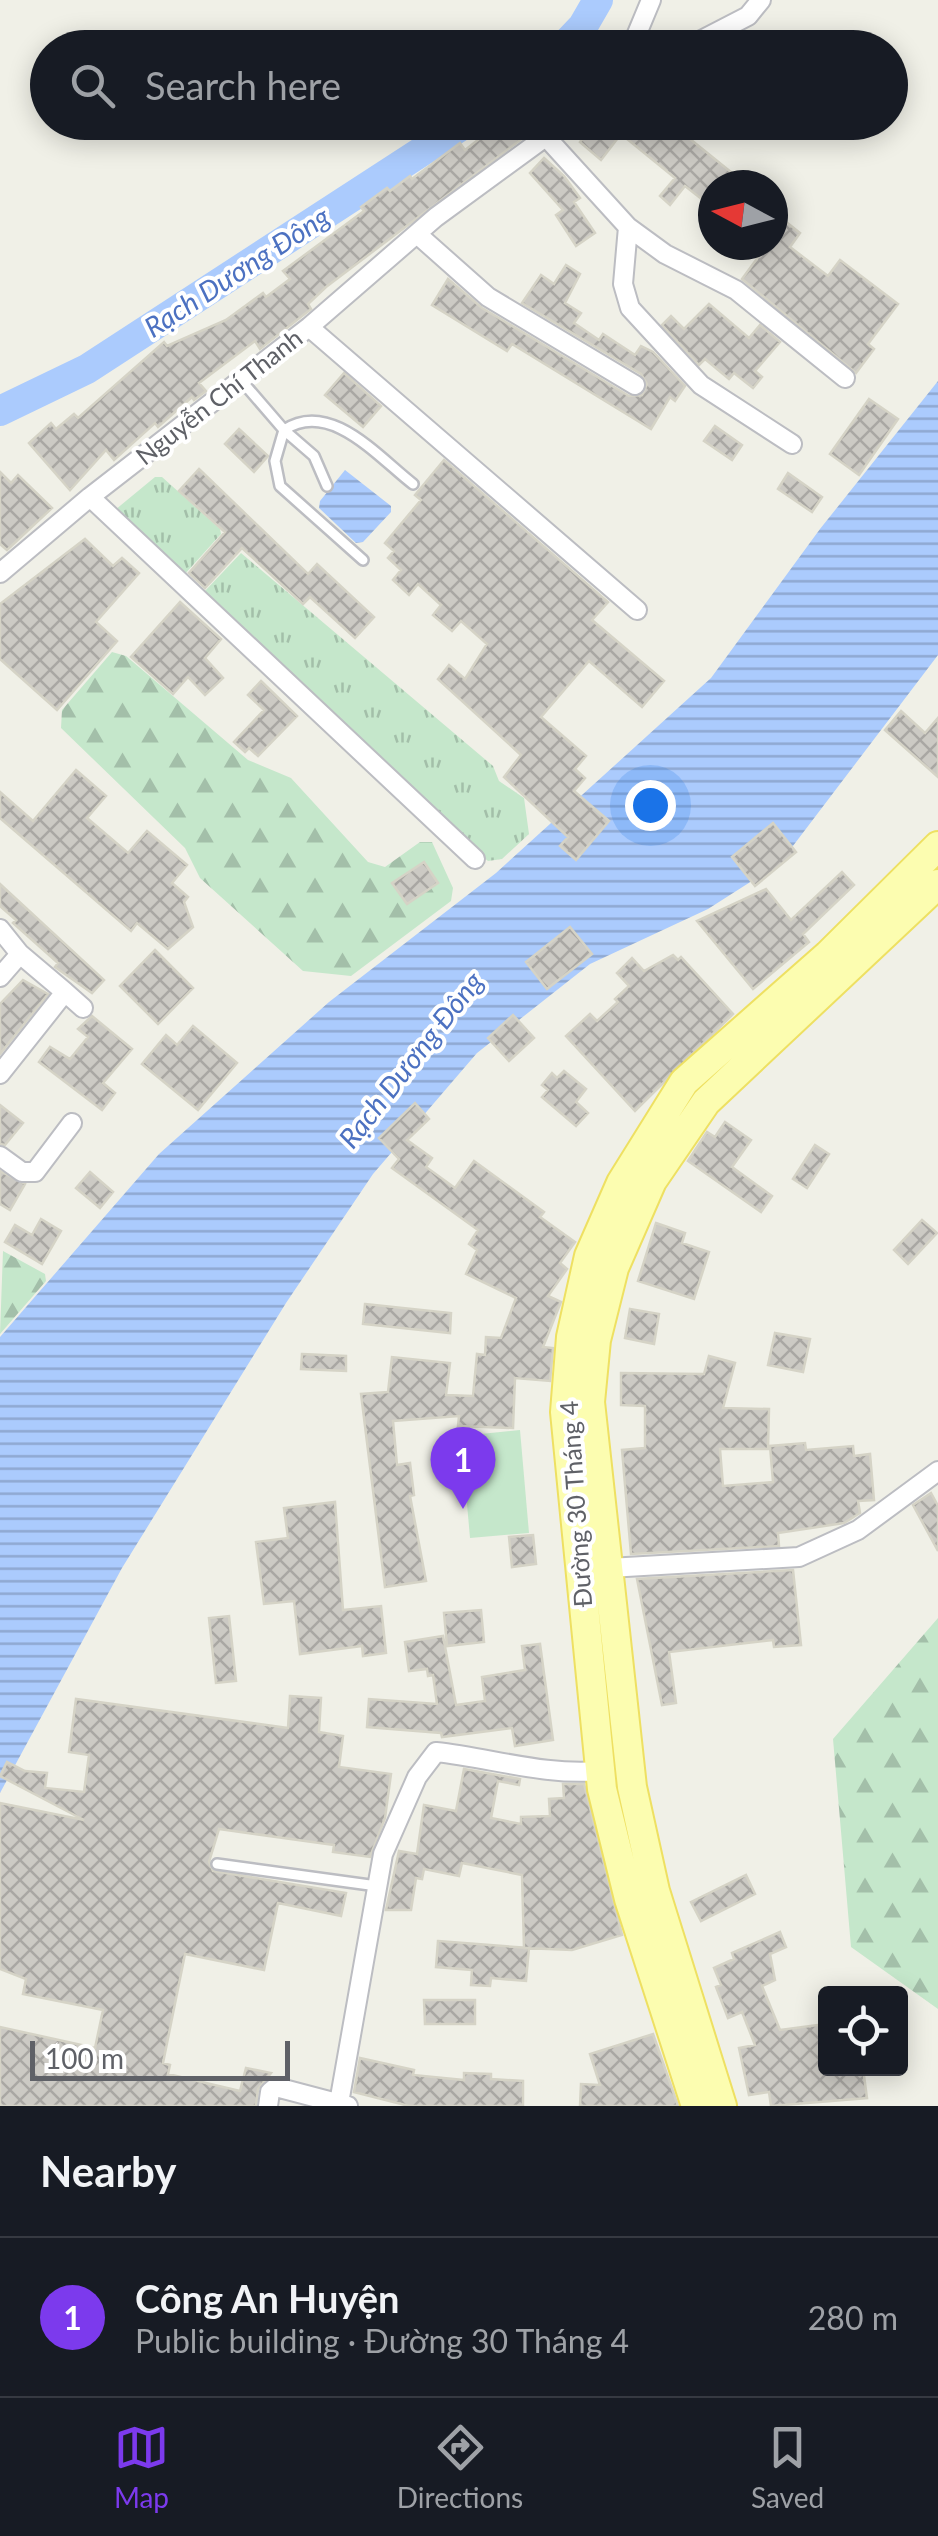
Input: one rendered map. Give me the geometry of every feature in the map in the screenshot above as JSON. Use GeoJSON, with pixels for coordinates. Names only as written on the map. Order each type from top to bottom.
{"type":"FeatureCollection","features":[{"type":"Feature","properties":{"kind":"main road","name":"Đường 30 Tháng 4"},"geometry":{"type":"LineString","coordinates":[[696,2106],[629,1899],[600,1772],[571,1337],[589,1256],[621,1183],[684,1082],[828,954],[938,846]]}},
{"type":"Feature","properties":{"kind":"main road","name":"Đường 30 Tháng 4"},"geometry":{"type":"LineString","coordinates":[[722,2106],[655,1891],[630,1767],[609,1568],[578,1402],[614,1268],[652,1181],[706,1102],[938,884]]}},
{"type":"Feature","properties":{"kind":"main road"},"geometry":{"type":"LineString","coordinates":[[684,1082],[706,1102]]}},
{"type":"Feature","properties":{"kind":"main road"},"geometry":{"type":"LineString","coordinates":[[600,1772],[630,1767]]}},
{"type":"Feature","properties":{"kind":"street"},"geometry":{"type":"LineString","coordinates":[[638,30],[651,0]]}},
{"type":"Feature","properties":{"kind":"street"},"geometry":{"type":"LineString","coordinates":[[721,30],[748,16],[760,0]]}},
{"type":"Feature","properties":{"kind":"street","name":"Nguyễn Chí Thanh"},"geometry":{"type":"LineString","coordinates":[[0,573],[90,497],[309,327],[436,217],[544,140]]}},
{"type":"Feature","properties":{"kind":"street"},"geometry":{"type":"LineString","coordinates":[[549,140],[628,227],[665,254],[736,290],[845,378]]}},
{"type":"Feature","properties":{"kind":"street"},"geometry":{"type":"LineString","coordinates":[[628,227],[623,284],[630,308],[701,385],[792,444]]}},
{"type":"Feature","properties":{"kind":"street"},"geometry":{"type":"LineString","coordinates":[[417,234],[488,297],[635,385]]}},
{"type":"Feature","properties":{"kind":"street"},"geometry":{"type":"LineString","coordinates":[[309,327],[637,610]]}},
{"type":"Feature","properties":{"kind":"street"},"geometry":{"type":"LineString","coordinates":[[90,497],[475,859]]}},
{"type":"Feature","properties":{"kind":"street"},"geometry":{"type":"LineString","coordinates":[[0,929],[20,954],[82,1008]]}},
{"type":"Feature","properties":{"kind":"street"},"geometry":{"type":"LineString","coordinates":[[0,977],[20,954]]}},
{"type":"Feature","properties":{"kind":"street"},"geometry":{"type":"LineString","coordinates":[[0,1074],[65,992]]}},
{"type":"Feature","properties":{"kind":"street"},"geometry":{"type":"LineString","coordinates":[[0,1156],[22,1172],[34,1172],[72,1123]]}},
{"type":"Feature","properties":{"kind":"street"},"geometry":{"type":"LineString","coordinates":[[609,1568],[799,1557],[858,1530],[938,1471]]}},
{"type":"Feature","properties":{"kind":"street"},"geometry":{"type":"LineString","coordinates":[[268,2106],[270,2092],[276,2087],[344,2105],[383,1854],[417,1777],[436,1752],[500,1758],[568,1774],[600,1772]]}},
{"type":"Feature","properties":{"kind":"lane"},"geometry":{"type":"LineString","coordinates":[[240,379],[284,430],[314,456],[327,486]]}},
{"type":"Feature","properties":{"kind":"lane"},"geometry":{"type":"LineString","coordinates":[[363,560],[280,486],[275,461],[284,430],[296,422],[334,424],[413,484]]}},
{"type":"Feature","properties":{"kind":"lane"},"geometry":{"type":"LineString","coordinates":[[218,1864],[377,1886]]}},
{"type":"Feature","properties":{"kind":"green space"},"geometry":{"type":"Polygon","coordinates":[[[155,477],[162,477],[220,529],[221,534],[184,575],[115,510],[155,477]]]}},
{"type":"Feature","properties":{"kind":"green space"},"geometry":{"type":"Polygon","coordinates":[[[241,553],[493,766],[499,781],[524,798],[529,834],[502,859],[488,861],[209,605],[205,591],[241,553]]]}},
{"type":"Feature","properties":{"kind":"green space"},"geometry":{"type":"Polygon","coordinates":[[[112,652],[126,656],[248,760],[291,778],[368,862],[385,867],[420,842],[432,842],[453,888],[451,901],[351,976],[303,971],[200,878],[185,848],[61,728],[62,710],[112,652]]]}},
{"type":"Feature","properties":{"kind":"green space"},"geometry":{"type":"Polygon","coordinates":[[[3,1251],[45,1274],[46,1281],[0,1334],[3,1251]]]}},
{"type":"Feature","properties":{"kind":"green space"},"geometry":{"type":"Polygon","coordinates":[[[520,1430],[529,1533],[470,1538],[461,1436],[520,1430]]]}},
{"type":"Feature","properties":{"kind":"green space"},"geometry":{"type":"Polygon","coordinates":[[[938,1618],[938,2009],[851,1947],[833,1739],[938,1618]]]}},
{"type":"Feature","properties":{"kind":"water"},"geometry":{"type":"Polygon","coordinates":[[[938,381],[938,655],[780,863],[708,909],[590,964],[477,1053],[373,1174],[286,1303],[122,1568],[0,1793],[0,1337],[159,1154],[329,1002],[496,873],[711,678],[820,529],[938,381]]]}},
{"type":"Feature","properties":{"kind":"water"},"geometry":{"type":"Polygon","coordinates":[[[345,470],[391,506],[391,512],[363,542],[356,543],[319,508],[320,501],[345,470]]]}},
{"type":"Feature","properties":{"kind":"building"},"geometry":{"type":"Polygon","coordinates":[[[478,140],[520,140],[326,287],[308,304],[311,309],[260,349],[255,341],[199,383],[206,391],[194,400],[192,397],[158,427],[155,423],[114,460],[106,450],[70,490],[29,443],[51,423],[56,429],[74,414],[78,418],[164,342],[167,346],[226,320],[263,293],[266,297],[290,279],[283,271],[364,211],[361,207],[387,188],[390,191],[410,176],[412,179],[460,143],[465,150],[478,140]]]}},
{"type":"Feature","properties":{"kind":"building"},"geometry":{"type":"Polygon","coordinates":[[[582,140],[616,140],[601,160],[580,142],[582,140]]]}},
{"type":"Feature","properties":{"kind":"building"},"geometry":{"type":"Polygon","coordinates":[[[628,140],[691,140],[728,170],[698,170],[698,196],[685,186],[670,205],[660,196],[675,178],[628,140]]]}},
{"type":"Feature","properties":{"kind":"building"},"geometry":{"type":"Polygon","coordinates":[[[544,158],[580,198],[574,202],[595,233],[576,246],[556,215],[563,210],[530,173],[544,158]]]}},
{"type":"Feature","properties":{"kind":"building"},"geometry":{"type":"Polygon","coordinates":[[[788,223],[800,233],[790,247],[828,276],[840,260],[898,304],[868,344],[874,349],[856,373],[742,279],[756,260],[788,260],[788,223]]]}},
{"type":"Feature","properties":{"kind":"building"},"geometry":{"type":"Polygon","coordinates":[[[566,265],[580,274],[565,303],[581,313],[574,323],[599,340],[603,334],[635,355],[641,346],[653,352],[685,386],[675,401],[670,397],[651,429],[512,344],[507,351],[432,305],[448,279],[482,308],[629,396],[642,395],[647,384],[641,374],[522,303],[541,275],[554,284],[566,265]]]}},
{"type":"Feature","properties":{"kind":"building"},"geometry":{"type":"Polygon","coordinates":[[[709,304],[749,338],[760,325],[780,342],[755,371],[762,377],[753,388],[734,373],[729,379],[705,359],[699,365],[662,325],[671,316],[684,329],[709,304]]]}},
{"type":"Feature","properties":{"kind":"building"},"geometry":{"type":"Polygon","coordinates":[[[344,373],[381,406],[363,427],[325,395],[344,373]]]}},
{"type":"Feature","properties":{"kind":"building"},"geometry":{"type":"Polygon","coordinates":[[[869,399],[898,419],[859,475],[830,454],[869,399]]]}},
{"type":"Feature","properties":{"kind":"building"},"geometry":{"type":"Polygon","coordinates":[[[715,426],[742,445],[732,460],[704,441],[715,426]]]}},
{"type":"Feature","properties":{"kind":"building"},"geometry":{"type":"Polygon","coordinates":[[[239,429],[268,456],[254,472],[225,444],[239,429]]]}},
{"type":"Feature","properties":{"kind":"building"},"geometry":{"type":"Polygon","coordinates":[[[444,460],[608,602],[592,620],[664,681],[642,707],[589,661],[541,717],[586,756],[575,769],[585,778],[574,791],[609,821],[576,860],[560,846],[568,837],[504,777],[521,755],[438,679],[449,665],[465,679],[487,644],[461,621],[452,631],[433,615],[441,605],[418,584],[409,595],[393,580],[401,570],[388,558],[394,551],[385,543],[421,500],[415,495],[444,460]]]}},
{"type":"Feature","properties":{"kind":"building"},"geometry":{"type":"Polygon","coordinates":[[[199,469],[308,574],[317,564],[374,617],[355,638],[310,597],[303,604],[242,548],[205,588],[189,573],[225,532],[179,491],[199,469]]]}},
{"type":"Feature","properties":{"kind":"building"},"geometry":{"type":"Polygon","coordinates":[[[0,472],[11,483],[18,475],[52,508],[7,550],[0,544],[0,472]]]}},
{"type":"Feature","properties":{"kind":"building"},"geometry":{"type":"Polygon","coordinates":[[[788,473],[822,497],[812,512],[778,489],[788,473]]]}},
{"type":"Feature","properties":{"kind":"building"},"geometry":{"type":"Polygon","coordinates":[[[85,539],[113,566],[122,558],[139,573],[96,622],[117,641],[57,710],[0,659],[0,604],[85,539]]]}},
{"type":"Feature","properties":{"kind":"building"},"geometry":{"type":"Polygon","coordinates":[[[180,602],[221,639],[205,658],[223,678],[205,695],[188,677],[173,694],[131,657],[180,602]]]}},
{"type":"Feature","properties":{"kind":"building"},"geometry":{"type":"Polygon","coordinates":[[[261,681],[297,716],[258,756],[249,748],[245,752],[234,742],[264,710],[248,695],[261,681]]]}},
{"type":"Feature","properties":{"kind":"building"},"geometry":{"type":"Polygon","coordinates":[[[901,711],[925,733],[938,718],[938,777],[885,730],[901,711]]]}},
{"type":"Feature","properties":{"kind":"building"},"geometry":{"type":"Polygon","coordinates":[[[76,770],[106,796],[87,818],[128,853],[147,831],[187,865],[172,883],[188,897],[184,902],[193,927],[168,949],[137,923],[131,931],[0,818],[0,792],[33,821],[76,770]]]}},
{"type":"Feature","properties":{"kind":"building"},"geometry":{"type":"Polygon","coordinates":[[[773,823],[796,852],[755,886],[732,857],[773,823]]]}},
{"type":"Feature","properties":{"kind":"building"},"geometry":{"type":"Polygon","coordinates":[[[424,862],[438,883],[407,904],[392,883],[424,862]]]}},
{"type":"Feature","properties":{"kind":"building"},"geometry":{"type":"Polygon","coordinates":[[[842,872],[854,885],[803,934],[809,942],[753,989],[697,921],[766,889],[791,920],[842,872]]]}},
{"type":"Feature","properties":{"kind":"building"},"geometry":{"type":"Polygon","coordinates":[[[0,884],[104,980],[92,993],[55,967],[58,963],[13,923],[16,920],[0,906],[0,884]]]}},
{"type":"Feature","properties":{"kind":"building"},"geometry":{"type":"Polygon","coordinates":[[[570,927],[592,954],[547,989],[526,962],[570,927]]]}},
{"type":"Feature","properties":{"kind":"building"},"geometry":{"type":"Polygon","coordinates":[[[155,950],[193,988],[158,1024],[120,986],[155,950]]]}},
{"type":"Feature","properties":{"kind":"building"},"geometry":{"type":"Polygon","coordinates":[[[673,955],[678,960],[681,957],[733,1014],[635,1111],[566,1036],[590,1014],[597,1021],[618,1002],[615,999],[629,986],[617,973],[632,958],[644,971],[673,955]]]}},
{"type":"Feature","properties":{"kind":"building"},"geometry":{"type":"Polygon","coordinates":[[[23,980],[48,994],[0,1054],[0,1004],[23,980]]]}},
{"type":"Feature","properties":{"kind":"building"},"geometry":{"type":"Polygon","coordinates":[[[513,1015],[534,1038],[509,1061],[488,1038],[513,1015]]]}},
{"type":"Feature","properties":{"kind":"building"},"geometry":{"type":"Polygon","coordinates":[[[92,1016],[132,1049],[103,1083],[115,1093],[102,1110],[39,1062],[50,1047],[70,1059],[88,1037],[78,1029],[92,1016]]]}},
{"type":"Feature","properties":{"kind":"building"},"geometry":{"type":"Polygon","coordinates":[[[193,1026],[237,1063],[198,1110],[142,1064],[166,1035],[177,1045],[193,1026]]]}},
{"type":"Feature","properties":{"kind":"building"},"geometry":{"type":"Polygon","coordinates":[[[564,1071],[586,1089],[576,1102],[588,1113],[576,1126],[542,1097],[548,1090],[542,1085],[552,1073],[557,1078],[564,1071]]]}},
{"type":"Feature","properties":{"kind":"building"},"geometry":{"type":"Polygon","coordinates":[[[415,1103],[429,1119],[407,1140],[432,1158],[426,1167],[455,1188],[474,1161],[544,1212],[540,1217],[575,1242],[560,1263],[567,1269],[548,1296],[561,1302],[543,1347],[553,1348],[550,1381],[515,1378],[513,1428],[458,1426],[459,1416],[393,1421],[397,1465],[410,1463],[414,1495],[410,1496],[426,1581],[385,1587],[361,1394],[388,1392],[392,1357],[450,1363],[446,1395],[473,1396],[477,1354],[485,1355],[486,1337],[501,1338],[516,1298],[466,1274],[477,1250],[469,1244],[478,1230],[392,1168],[399,1159],[379,1138],[415,1103]]]}},
{"type":"Feature","properties":{"kind":"building"},"geometry":{"type":"Polygon","coordinates":[[[0,1105],[23,1123],[5,1145],[0,1144],[0,1105]]]}},
{"type":"Feature","properties":{"kind":"building"},"geometry":{"type":"Polygon","coordinates":[[[725,1122],[751,1140],[732,1167],[772,1196],[761,1212],[688,1161],[707,1132],[715,1137],[725,1122]]]}},
{"type":"Feature","properties":{"kind":"building"},"geometry":{"type":"Polygon","coordinates":[[[815,1145],[829,1154],[807,1188],[793,1179],[815,1145]]]}},
{"type":"Feature","properties":{"kind":"building"},"geometry":{"type":"Polygon","coordinates":[[[0,1171],[25,1184],[10,1210],[0,1204],[0,1171]]]}},
{"type":"Feature","properties":{"kind":"building"},"geometry":{"type":"Polygon","coordinates":[[[90,1172],[113,1192],[100,1208],[76,1188],[90,1172]]]}},
{"type":"Feature","properties":{"kind":"building"},"geometry":{"type":"Polygon","coordinates":[[[41,1219],[61,1231],[42,1264],[5,1242],[15,1225],[32,1235],[41,1219]]]}},
{"type":"Feature","properties":{"kind":"building"},"geometry":{"type":"Polygon","coordinates":[[[922,1220],[937,1233],[908,1264],[894,1250],[922,1220]]]}},
{"type":"Feature","properties":{"kind":"building"},"geometry":{"type":"Polygon","coordinates":[[[656,1223],[685,1233],[682,1243],[709,1252],[694,1299],[638,1281],[656,1223]]]}},
{"type":"Feature","properties":{"kind":"building"},"geometry":{"type":"Polygon","coordinates":[[[365,1304],[451,1313],[450,1333],[363,1324],[365,1304]]]}},
{"type":"Feature","properties":{"kind":"building"},"geometry":{"type":"Polygon","coordinates":[[[630,1309],[659,1314],[654,1344],[625,1338],[630,1309]]]}},
{"type":"Feature","properties":{"kind":"building"},"geometry":{"type":"Polygon","coordinates":[[[775,1333],[810,1339],[803,1372],[768,1365],[775,1333]]]}},
{"type":"Feature","properties":{"kind":"building"},"geometry":{"type":"Polygon","coordinates":[[[302,1354],[346,1356],[346,1371],[301,1369],[302,1354]]]}},
{"type":"Feature","properties":{"kind":"building"},"geometry":{"type":"Polygon","coordinates":[[[709,1356],[735,1363],[723,1408],[769,1409],[768,1449],[720,1449],[723,1486],[773,1482],[770,1446],[805,1443],[806,1450],[853,1446],[854,1456],[870,1454],[874,1500],[858,1501],[860,1513],[844,1523],[778,1533],[779,1546],[631,1554],[622,1450],[645,1448],[645,1406],[621,1405],[621,1373],[704,1374],[709,1356]]]}},
{"type":"Feature","properties":{"kind":"building"},"geometry":{"type":"Polygon","coordinates":[[[931,1493],[938,1506],[938,1551],[913,1505],[931,1493]]]}},
{"type":"Feature","properties":{"kind":"building"},"geometry":{"type":"Polygon","coordinates":[[[335,1502],[343,1610],[381,1606],[386,1653],[363,1656],[362,1646],[300,1654],[294,1601],[264,1604],[256,1542],[288,1538],[284,1508],[335,1502]]]}},
{"type":"Feature","properties":{"kind":"building"},"geometry":{"type":"Polygon","coordinates":[[[533,1535],[536,1564],[512,1567],[509,1537],[533,1535]]]}},
{"type":"Feature","properties":{"kind":"building"},"geometry":{"type":"Polygon","coordinates":[[[793,1570],[801,1645],[774,1647],[773,1640],[669,1652],[676,1703],[662,1705],[637,1579],[793,1570]]]}},
{"type":"Feature","properties":{"kind":"building"},"geometry":{"type":"Polygon","coordinates":[[[481,1610],[484,1642],[447,1646],[444,1613],[481,1610]]]}},
{"type":"Feature","properties":{"kind":"building"},"geometry":{"type":"Polygon","coordinates":[[[229,1616],[236,1681],[216,1683],[209,1618],[229,1616]]]}},
{"type":"Feature","properties":{"kind":"building"},"geometry":{"type":"Polygon","coordinates":[[[443,1636],[456,1705],[485,1701],[482,1677],[525,1670],[522,1646],[540,1644],[553,1740],[515,1746],[512,1728],[442,1737],[441,1733],[367,1727],[369,1699],[437,1704],[433,1675],[428,1676],[427,1669],[409,1671],[405,1642],[443,1636]]]}},
{"type":"Feature","properties":{"kind":"building"},"geometry":{"type":"Polygon","coordinates":[[[290,1696],[321,1698],[319,1732],[343,1736],[339,1767],[391,1774],[385,1818],[370,1857],[333,1852],[334,1845],[219,1829],[209,1862],[213,1871],[346,1893],[341,1916],[278,1903],[264,1970],[185,1954],[163,2063],[170,2065],[168,2074],[240,2091],[246,2068],[271,2073],[258,2089],[256,2106],[0,2106],[0,2027],[95,2048],[103,2010],[23,1994],[26,1979],[0,1969],[0,1803],[84,1820],[0,1776],[7,1762],[25,1771],[47,1773],[45,1788],[84,1792],[89,1755],[69,1752],[76,1699],[288,1728],[290,1696]]]}},
{"type":"Feature","properties":{"kind":"building"},"geometry":{"type":"Polygon","coordinates":[[[464,1769],[520,1779],[519,1785],[498,1781],[491,1818],[521,1824],[521,1817],[550,1816],[549,1799],[564,1798],[563,1784],[584,1784],[622,1935],[572,1950],[524,1948],[522,1875],[462,1863],[459,1876],[424,1869],[422,1879],[416,1878],[411,1910],[386,1910],[399,1851],[417,1854],[424,1805],[456,1811],[464,1769]]]}},
{"type":"Feature","properties":{"kind":"building"},"geometry":{"type":"Polygon","coordinates":[[[746,1875],[755,1894],[701,1921],[691,1902],[746,1875]]]}},
{"type":"Feature","properties":{"kind":"building"},"geometry":{"type":"Polygon","coordinates":[[[780,1932],[786,1947],[770,1954],[775,1980],[762,1986],[780,2030],[818,2025],[818,2076],[864,2076],[867,2098],[771,2106],[769,2092],[749,2095],[739,2048],[755,2045],[742,2012],[728,2018],[716,1987],[721,1985],[714,1968],[734,1959],[732,1953],[780,1932]]]}},
{"type":"Feature","properties":{"kind":"building"},"geometry":{"type":"Polygon","coordinates":[[[438,1941],[529,1948],[526,1981],[491,1978],[490,1986],[471,1985],[472,1970],[436,1967],[438,1941]]]}},
{"type":"Feature","properties":{"kind":"building"},"geometry":{"type":"Polygon","coordinates":[[[424,2000],[475,2000],[475,2024],[425,2024],[424,2000]]]}},
{"type":"Feature","properties":{"kind":"building"},"geometry":{"type":"Polygon","coordinates":[[[653,2034],[678,2106],[580,2106],[581,2084],[600,2085],[590,2054],[653,2034]]]}},
{"type":"Feature","properties":{"kind":"building"},"geometry":{"type":"Polygon","coordinates":[[[360,2058],[414,2070],[413,2075],[464,2080],[464,2073],[491,2074],[491,2079],[523,2081],[523,2106],[409,2106],[354,2092],[360,2058]]]}},
{"type":"Feature","properties":{"kind":"waterway","name":"Rạch Dương Đông"},"geometry":{"type":"LineString","coordinates":[[579,30],[598,0]]}},
{"type":"Feature","properties":{"kind":"waterway","name":"Rạch Dương Đông"},"geometry":{"type":"LineString","coordinates":[[0,411],[87,369],[439,140]]}},
{"type":"Feature","properties":{"kind":"place","name":"Công An Huyện"},"geometry":{"type":"Point","coordinates":[463,1509]}}]}
